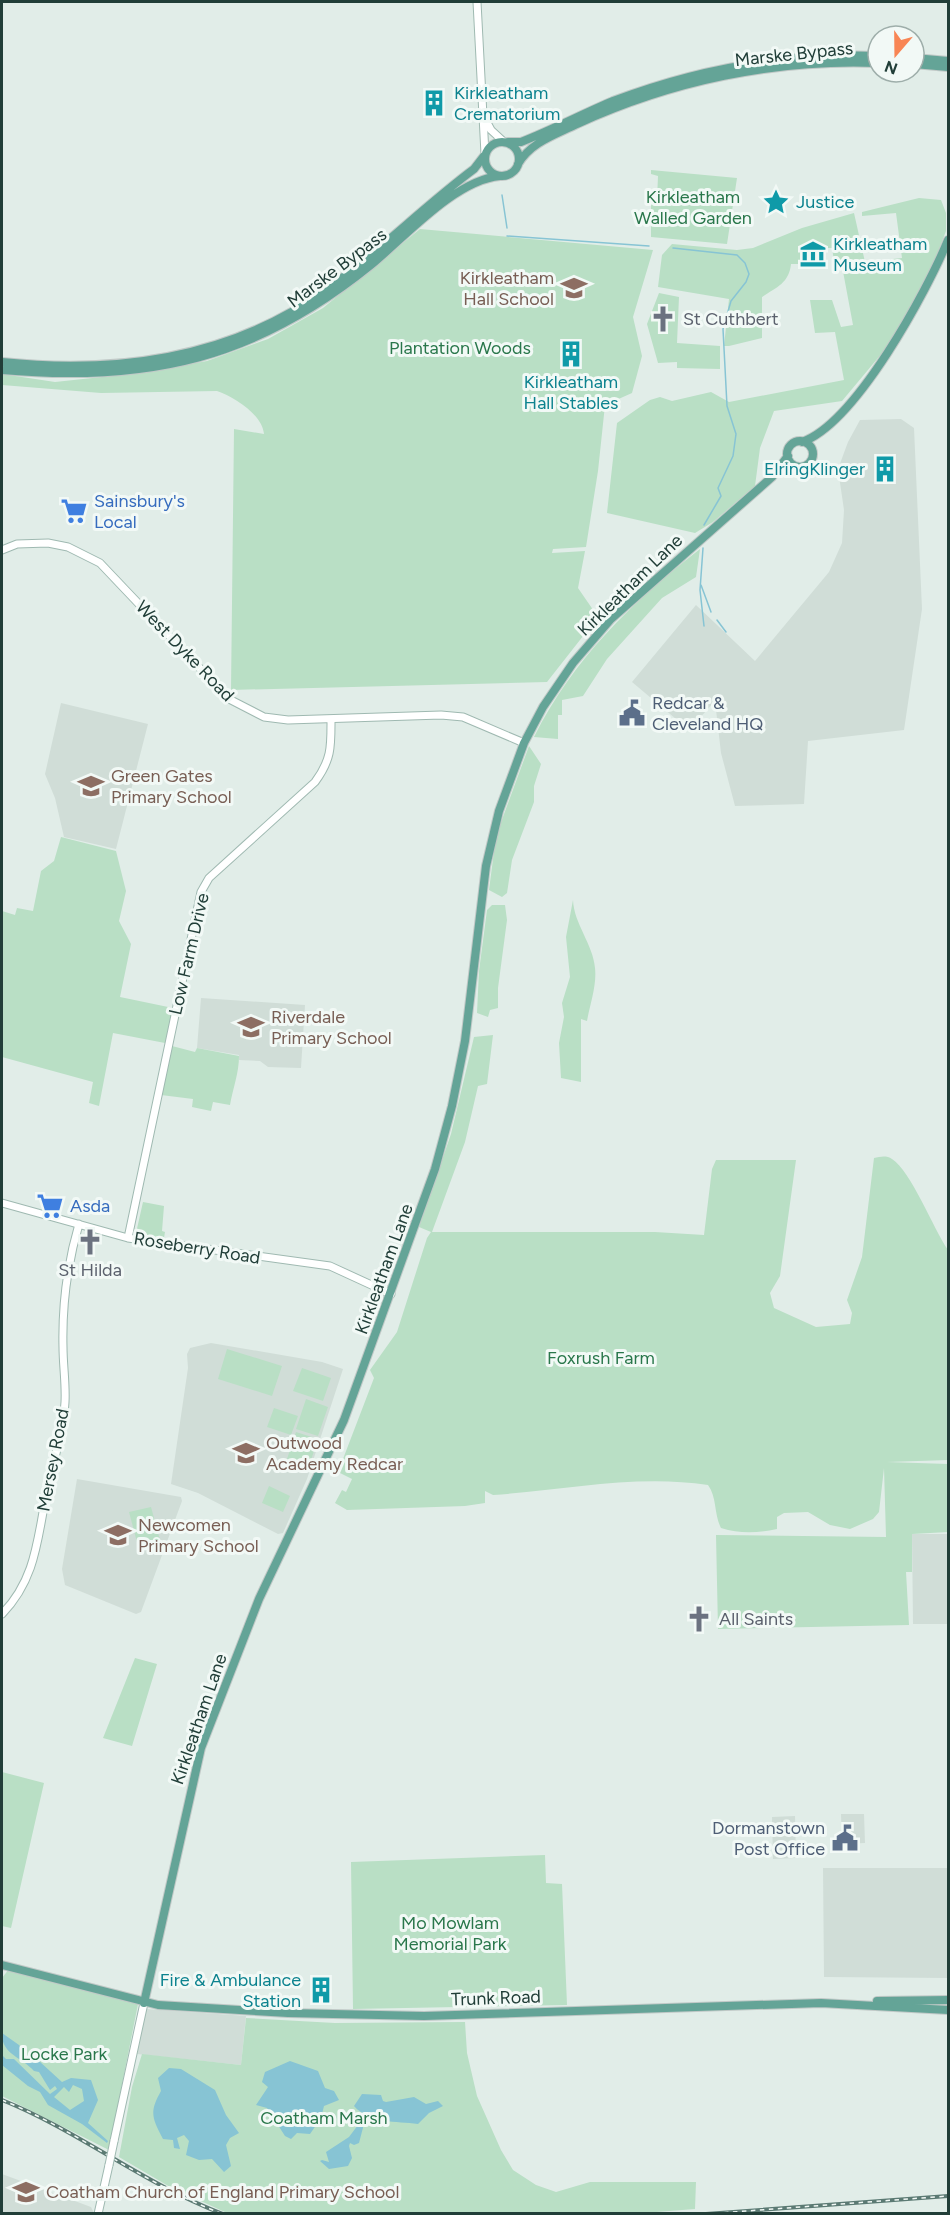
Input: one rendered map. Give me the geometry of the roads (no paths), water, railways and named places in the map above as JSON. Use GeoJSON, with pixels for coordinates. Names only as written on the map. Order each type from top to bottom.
{"type":"FeatureCollection","features":[{"type":"Feature","properties":{"kind":"main road","name":"Marske Bypass"},"geometry":{"type":"LineString","coordinates":[[506,142],[521,142],[612,102],[690,77],[771,61],[866,56]]}},
{"type":"Feature","properties":{"kind":"main road"},"geometry":{"type":"LineString","coordinates":[[926,59],[948,61]]}},
{"type":"Feature","properties":{"kind":"main road","name":"Marske Bypass"},"geometry":{"type":"LineString","coordinates":[[518,164],[533,146],[557,133],[618,107],[683,86],[770,68],[866,64]]}},
{"type":"Feature","properties":{"kind":"main road"},"geometry":{"type":"LineString","coordinates":[[926,65],[948,68]]}},
{"type":"Feature","properties":{"kind":"main road"},"geometry":{"type":"LineString","coordinates":[[506,142],[516,150],[518,164],[513,172],[500,176],[489,171],[485,155],[493,144],[506,142]]}},
{"type":"Feature","properties":{"kind":"main road","name":"Marske Bypass"},"geometry":{"type":"LineString","coordinates":[[2,362],[55,366],[111,365],[181,355],[234,340],[277,321],[326,290],[474,169],[485,155]]}},
{"type":"Feature","properties":{"kind":"main road","name":"Marske Bypass"},"geometry":{"type":"LineString","coordinates":[[2,370],[82,374],[135,370],[201,358],[235,347],[296,318],[371,265],[466,188],[480,179],[500,176]]}},
{"type":"Feature","properties":{"kind":"main road"},"geometry":{"type":"LineString","coordinates":[[824,429],[792,445],[788,456],[791,463],[799,467],[810,463],[824,429],[877,368],[907,323],[948,240]]}},
{"type":"Feature","properties":{"kind":"main road"},"geometry":{"type":"LineString","coordinates":[[802,442],[809,445],[813,452]]}},
{"type":"Feature","properties":{"kind":"main road","name":"Kirkleatham Lane"},"geometry":{"type":"LineString","coordinates":[[144,2002],[201,1748],[259,1599],[340,1427],[391,1294],[435,1169],[452,1106],[470,1011],[486,866],[499,811],[524,743],[543,707],[573,663],[611,619],[772,477],[788,456]]}},
{"type":"Feature","properties":{"kind":"main road","name":"Kirkleatham Lane"},"geometry":{"type":"LineString","coordinates":[[772,477],[799,467]]}},
{"type":"Feature","properties":{"kind":"main road","name":"Trunk Road"},"geometry":{"type":"LineString","coordinates":[[2,1965],[144,2002],[368,2016],[948,2000]]}},
{"type":"Feature","properties":{"kind":"main road","name":"Trunk Road"},"geometry":{"type":"LineString","coordinates":[[849,2003],[948,2010]]}},
{"type":"Feature","properties":{"kind":"street"},"geometry":{"type":"LineString","coordinates":[[477,2],[485,155]]}},
{"type":"Feature","properties":{"kind":"street"},"geometry":{"type":"LineString","coordinates":[[484,116],[491,130],[506,142]]}},
{"type":"Feature","properties":{"kind":"street","name":"West Dyke Road"},"geometry":{"type":"LineString","coordinates":[[2,550],[17,544],[48,543],[68,547],[100,562],[238,706],[264,717],[288,720],[441,715],[463,717],[524,743]]}},
{"type":"Feature","properties":{"kind":"street","name":"Low Farm Drive"},"geometry":{"type":"LineString","coordinates":[[128,1238],[201,892],[209,878],[315,782],[327,766],[331,748],[331,719]]}},
{"type":"Feature","properties":{"kind":"street","name":"Roseberry Road"},"geometry":{"type":"LineString","coordinates":[[2,1203],[128,1238],[206,1251],[330,1266],[391,1294]]}},
{"type":"Feature","properties":{"kind":"street","name":"Mersey Road"},"geometry":{"type":"LineString","coordinates":[[2,1614],[21,1592],[34,1563],[46,1495],[60,1438],[65,1400],[63,1316],[66,1278],[79,1224]]}},
{"type":"Feature","properties":{"kind":"street","name":"Kirkleatham Lane"},"geometry":{"type":"LineString","coordinates":[[98,2214],[144,2002]]}},
{"type":"Feature","properties":{"kind":"water"},"geometry":{"type":"Polygon","coordinates":[[[2,2033],[19,2045],[27,2057],[39,2061],[62,2082],[71,2078],[91,2080],[98,2100],[88,2123],[108,2141],[107,2143],[82,2124],[48,2105],[40,2092],[28,2086],[2,2065],[2,2055],[6,2059],[14,2059],[50,2094],[57,2089],[55,2086],[50,2090],[39,2072],[34,2071],[13,2055],[3,2040],[2,2033]],[[73,2085],[69,2092],[64,2087],[54,2097],[70,2110],[84,2101],[82,2089],[73,2085]]]}},
{"type":"Feature","properties":{"kind":"water"},"geometry":{"type":"Polygon","coordinates":[[[290,2061],[318,2071],[325,2088],[334,2091],[339,2100],[324,2106],[321,2118],[310,2134],[297,2133],[291,2139],[285,2136],[267,2108],[256,2105],[268,2087],[262,2082],[265,2072],[290,2061]]]}},
{"type":"Feature","properties":{"kind":"water"},"geometry":{"type":"Polygon","coordinates":[[[169,2068],[181,2069],[215,2090],[226,2115],[239,2133],[230,2138],[226,2145],[231,2166],[224,2172],[212,2159],[199,2160],[186,2155],[189,2141],[184,2135],[177,2138],[180,2149],[174,2148],[173,2140],[163,2139],[156,2126],[153,2110],[161,2091],[158,2078],[169,2068]]]}},
{"type":"Feature","properties":{"kind":"water"},"geometry":{"type":"Polygon","coordinates":[[[362,2094],[381,2095],[383,2101],[386,2102],[414,2097],[426,2104],[438,2101],[443,2106],[429,2113],[418,2124],[384,2121],[360,2112],[354,2106],[362,2094]]]}},
{"type":"Feature","properties":{"kind":"water"},"geometry":{"type":"Polygon","coordinates":[[[365,2120],[359,2143],[354,2145],[350,2143],[352,2158],[348,2166],[329,2169],[320,2161],[329,2162],[326,2152],[349,2137],[361,2121],[365,2120]]]}},
{"type":"Feature","properties":{"kind":"waterway"},"geometry":{"type":"LineString","coordinates":[[502,195],[507,228]]}},
{"type":"Feature","properties":{"kind":"waterway"},"geometry":{"type":"LineString","coordinates":[[507,236],[649,246]]}},
{"type":"Feature","properties":{"kind":"waterway"},"geometry":{"type":"LineString","coordinates":[[673,248],[737,255],[745,263],[749,274],[746,282],[731,301],[723,329],[727,406],[736,434],[733,456],[718,488],[721,496],[704,525]]}},
{"type":"Feature","properties":{"kind":"waterway"},"geometry":{"type":"LineString","coordinates":[[703,548],[700,590],[704,626]]}},
{"type":"Feature","properties":{"kind":"waterway"},"geometry":{"type":"LineString","coordinates":[[701,585],[711,612]]}},
{"type":"Feature","properties":{"kind":"waterway"},"geometry":{"type":"LineString","coordinates":[[717,620],[726,632]]}},
{"type":"Feature","properties":{"kind":"railway"},"geometry":{"type":"LineString","coordinates":[[2,2100],[58,2127],[166,2188],[223,2214]]}},
{"type":"Feature","properties":{"kind":"railway"},"geometry":{"type":"LineString","coordinates":[[706,2214],[948,2196]]}},
{"type":"Feature","properties":{"kind":"place","name":"Kirkleatham Crematorium"},"geometry":{"type":"Point","coordinates":[434,103]}},
{"type":"Feature","properties":{"kind":"place","name":"Justice"},"geometry":{"type":"Point","coordinates":[776,202]}},
{"type":"Feature","properties":{"kind":"place","name":"Kirkleatham Museum"},"geometry":{"type":"Point","coordinates":[813,254]}},
{"type":"Feature","properties":{"kind":"place","name":"Kirkleatham Hall School"},"geometry":{"type":"Point","coordinates":[574,288]}},
{"type":"Feature","properties":{"kind":"place","name":"St Cuthbert"},"geometry":{"type":"Point","coordinates":[663,319]}},
{"type":"Feature","properties":{"kind":"place","name":"Kirkleatham Hall Stables"},"geometry":{"type":"Point","coordinates":[571,354]}},
{"type":"Feature","properties":{"kind":"place","name":"ElringKlinger"},"geometry":{"type":"Point","coordinates":[885,469]}},
{"type":"Feature","properties":{"kind":"place","name":"Sainsbury's Local"},"geometry":{"type":"Point","coordinates":[74,511]}},
{"type":"Feature","properties":{"kind":"place","name":"Redcar & Cleveland HQ"},"geometry":{"type":"Point","coordinates":[632,713]}},
{"type":"Feature","properties":{"kind":"place","name":"Green Gates Primary School"},"geometry":{"type":"Point","coordinates":[91,786]}},
{"type":"Feature","properties":{"kind":"place","name":"Riverdale Primary School"},"geometry":{"type":"Point","coordinates":[251,1027]}},
{"type":"Feature","properties":{"kind":"place","name":"Asda"},"geometry":{"type":"Point","coordinates":[50,1206]}},
{"type":"Feature","properties":{"kind":"place","name":"St Hilda"},"geometry":{"type":"Point","coordinates":[90,1242]}},
{"type":"Feature","properties":{"kind":"place","name":"Outwood Academy Redcar"},"geometry":{"type":"Point","coordinates":[246,1453]}},
{"type":"Feature","properties":{"kind":"place","name":"Newcomen Primary School"},"geometry":{"type":"Point","coordinates":[118,1535]}},
{"type":"Feature","properties":{"kind":"place","name":"All Saints"},"geometry":{"type":"Point","coordinates":[699,1619]}},
{"type":"Feature","properties":{"kind":"place","name":"Dormanstown Post Office"},"geometry":{"type":"Point","coordinates":[845,1838]}},
{"type":"Feature","properties":{"kind":"place","name":"Fire & Ambulance Station"},"geometry":{"type":"Point","coordinates":[321,1990]}},
{"type":"Feature","properties":{"kind":"place","name":"Coatham Church of England Primary School"},"geometry":{"type":"Point","coordinates":[26,2192]}},
{"type":"Feature","properties":{"kind":"park label","name":"Kirkleatham Walled Garden"},"geometry":{"type":"Point","coordinates":[693,207]}},
{"type":"Feature","properties":{"kind":"park label","name":"Plantation Woods"},"geometry":{"type":"Point","coordinates":[460,348]}},
{"type":"Feature","properties":{"kind":"park label","name":"Foxrush Farm"},"geometry":{"type":"Point","coordinates":[601,1358]}},
{"type":"Feature","properties":{"kind":"park label","name":"Mo Mowlam Memorial Park"},"geometry":{"type":"Point","coordinates":[450,1933]}},
{"type":"Feature","properties":{"kind":"park label","name":"Locke Park"},"geometry":{"type":"Point","coordinates":[64,2054]}},
{"type":"Feature","properties":{"kind":"park label","name":"Coatham Marsh"},"geometry":{"type":"Point","coordinates":[324,2118]}}]}
